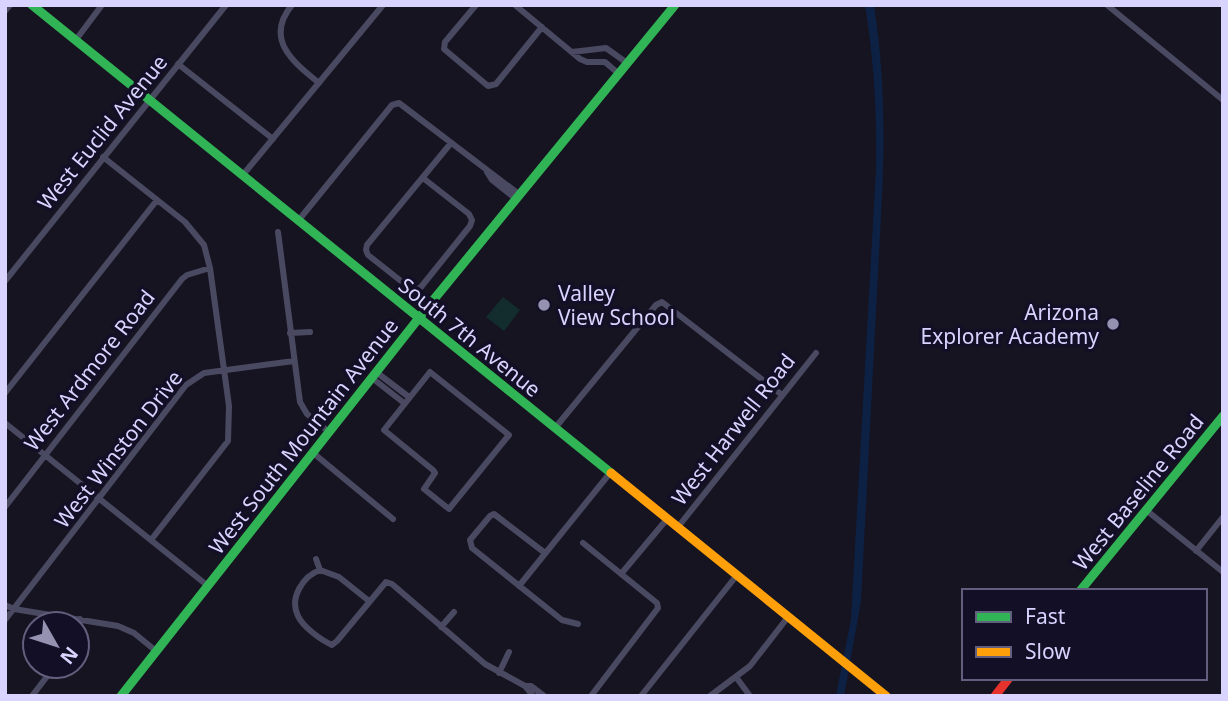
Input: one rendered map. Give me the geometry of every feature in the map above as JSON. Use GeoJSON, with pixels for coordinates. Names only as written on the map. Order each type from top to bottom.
{"type":"FeatureCollection","features":[{"type":"Feature","properties":{"kind":"street"},"geometry":{"type":"LineString","coordinates":[[5,11],[10,5]]}},
{"type":"Feature","properties":{"kind":"street","name":"South 7th Avenue"},"geometry":{"type":"LineString","coordinates":[[32,5],[886,696]]}},
{"type":"Feature","properties":{"kind":"street"},"geometry":{"type":"LineString","coordinates":[[75,41],[102,5]]}},
{"type":"Feature","properties":{"kind":"street","name":"West Euclid Avenue"},"geometry":{"type":"LineString","coordinates":[[5,281],[226,5]]}},
{"type":"Feature","properties":{"kind":"street"},"geometry":{"type":"LineString","coordinates":[[292,5],[280,31],[282,46],[287,54],[319,83]]}},
{"type":"Feature","properties":{"kind":"street"},"geometry":{"type":"LineString","coordinates":[[242,176],[383,5]]}},
{"type":"Feature","properties":{"kind":"street"},"geometry":{"type":"LineString","coordinates":[[476,5],[444,47],[445,51],[491,86],[496,84],[542,27]]}},
{"type":"Feature","properties":{"kind":"street"},"geometry":{"type":"LineString","coordinates":[[515,5],[583,61],[602,61],[619,74]]}},
{"type":"Feature","properties":{"kind":"street","name":"West South Mountain Avenue"},"geometry":{"type":"LineString","coordinates":[[121,696],[419,317],[675,5]]}},
{"type":"Feature","properties":{"kind":"street"},"geometry":{"type":"LineString","coordinates":[[1107,5],[1223,100]]}},
{"type":"Feature","properties":{"kind":"street"},"geometry":{"type":"LineString","coordinates":[[572,51],[603,48],[627,63]]}},
{"type":"Feature","properties":{"kind":"street"},"geometry":{"type":"LineString","coordinates":[[602,61],[603,48]]}},
{"type":"Feature","properties":{"kind":"street"},"geometry":{"type":"LineString","coordinates":[[178,64],[273,139]]}},
{"type":"Feature","properties":{"kind":"street"},"geometry":{"type":"LineString","coordinates":[[298,221],[392,105],[399,103],[518,197]]}},
{"type":"Feature","properties":{"kind":"street"},"geometry":{"type":"LineString","coordinates":[[423,177],[469,214],[472,220],[470,226],[416,290],[411,289],[368,255],[367,245],[423,177],[451,143]]}},
{"type":"Feature","properties":{"kind":"street"},"geometry":{"type":"LineString","coordinates":[[103,157],[157,200],[199,237],[204,245],[210,268],[229,406],[228,441],[151,540]]}},
{"type":"Feature","properties":{"kind":"street"},"geometry":{"type":"LineString","coordinates":[[5,393],[157,200]]}},
{"type":"Feature","properties":{"kind":"street"},"geometry":{"type":"LineString","coordinates":[[278,232],[301,405],[307,414],[329,432]]}},
{"type":"Feature","properties":{"kind":"street","name":"West Ardmore Road"},"geometry":{"type":"LineString","coordinates":[[5,507],[182,279],[210,268]]}},
{"type":"Feature","properties":{"kind":"street"},"geometry":{"type":"LineString","coordinates":[[555,428],[656,305],[662,302],[782,396]]}},
{"type":"Feature","properties":{"kind":"street"},"geometry":{"type":"LineString","coordinates":[[290,333],[310,332]]}},
{"type":"Feature","properties":{"kind":"street","name":"West Harwell Road"},"geometry":{"type":"LineString","coordinates":[[677,527],[816,352]]}},
{"type":"Feature","properties":{"kind":"street","name":"West Winston Drive"},"geometry":{"type":"LineString","coordinates":[[5,620],[186,385],[204,373],[294,361]]}},
{"type":"Feature","properties":{"kind":"street"},"geometry":{"type":"LineString","coordinates":[[430,372],[509,435],[449,509],[424,489],[435,472],[384,430],[406,400],[430,372]]}},
{"type":"Feature","properties":{"kind":"street"},"geometry":{"type":"LineString","coordinates":[[374,375],[406,400]]}},
{"type":"Feature","properties":{"kind":"street","name":"West Baseline Road"},"geometry":{"type":"LineString","coordinates":[[1082,589],[1223,416]]}},
{"type":"Feature","properties":{"kind":"street"},"geometry":{"type":"LineString","coordinates":[[5,423],[208,586]]}},
{"type":"Feature","properties":{"kind":"street"},"geometry":{"type":"LineString","coordinates":[[312,452],[393,519]]}},
{"type":"Feature","properties":{"kind":"street"},"geometry":{"type":"LineString","coordinates":[[519,586],[610,472]]}},
{"type":"Feature","properties":{"kind":"street"},"geometry":{"type":"LineString","coordinates":[[1146,510],[1223,572]]}},
{"type":"Feature","properties":{"kind":"street"},"geometry":{"type":"LineString","coordinates":[[545,553],[494,514],[470,540],[472,548],[562,620],[578,624]]}},
{"type":"Feature","properties":{"kind":"street"},"geometry":{"type":"LineString","coordinates":[[1196,551],[1223,517]]}},
{"type":"Feature","properties":{"kind":"street"},"geometry":{"type":"LineString","coordinates":[[621,574],[667,519]]}},
{"type":"Feature","properties":{"kind":"street"},"geometry":{"type":"LineString","coordinates":[[583,543],[657,603],[658,608],[591,696]]}},
{"type":"Feature","properties":{"kind":"street"},"geometry":{"type":"LineString","coordinates":[[316,559],[320,570]]}},
{"type":"Feature","properties":{"kind":"street"},"geometry":{"type":"LineString","coordinates":[[369,601],[340,577],[320,570],[311,573],[301,585],[297,594],[296,610],[301,622],[332,645],[386,582],[392,584],[485,664],[534,693],[544,696]]}},
{"type":"Feature","properties":{"kind":"street"},"geometry":{"type":"LineString","coordinates":[[641,696],[737,575]]}},
{"type":"Feature","properties":{"kind":"street"},"geometry":{"type":"LineString","coordinates":[[5,606],[21,610]]}},
{"type":"Feature","properties":{"kind":"street"},"geometry":{"type":"LineString","coordinates":[[442,627],[454,612]]}},
{"type":"Feature","properties":{"kind":"street"},"geometry":{"type":"LineString","coordinates":[[710,696],[750,666],[788,617]]}},
{"type":"Feature","properties":{"kind":"street"},"geometry":{"type":"LineString","coordinates":[[91,622],[127,630],[156,651]]}},
{"type":"Feature","properties":{"kind":"street"},"geometry":{"type":"LineString","coordinates":[[499,673],[509,652]]}},
{"type":"Feature","properties":{"kind":"street"},"geometry":{"type":"LineString","coordinates":[[736,677],[750,696]]}},
{"type":"Feature","properties":{"kind":"street"},"geometry":{"type":"LineString","coordinates":[[32,696],[44,680]]}},
{"type":"Feature","properties":{"kind":"street"},"geometry":{"type":"LineString","coordinates":[[995,696],[1007,680]]}},
{"type":"Feature","properties":{"kind":"green space"},"geometry":{"type":"Polygon","coordinates":[[[503,297],[520,310],[504,331],[486,317],[503,297]]]}},
{"type":"Feature","properties":{"kind":"water"},"geometry":{"type":"Polygon","coordinates":[[[865,5],[874,5],[880,53],[882,196],[861,601],[844,696],[836,696],[851,619],[876,169],[874,87],[865,5]]]}},
{"type":"Feature","properties":{"kind":"traffic: fast"},"geometry":{"type":"LineString","coordinates":[[32,5],[611,473]]}},
{"type":"Feature","properties":{"kind":"traffic: fast"},"geometry":{"type":"LineString","coordinates":[[121,696],[426,309],[675,5]]}},
{"type":"Feature","properties":{"kind":"traffic: fast"},"geometry":{"type":"LineString","coordinates":[[1082,589],[1223,416]]}},
{"type":"Feature","properties":{"kind":"traffic: slow"},"geometry":{"type":"LineString","coordinates":[[611,473],[886,696]]}},
{"type":"Feature","properties":{"kind":"traffic: jam"},"geometry":{"type":"LineString","coordinates":[[995,696],[1007,680]]}},
{"type":"Feature","properties":{"kind":"place","name":"Valley View School"},"geometry":{"type":"Point","coordinates":[544,305]}},
{"type":"Feature","properties":{"kind":"place","name":"Arizona Explorer Academy"},"geometry":{"type":"Point","coordinates":[1113,324]}}]}
